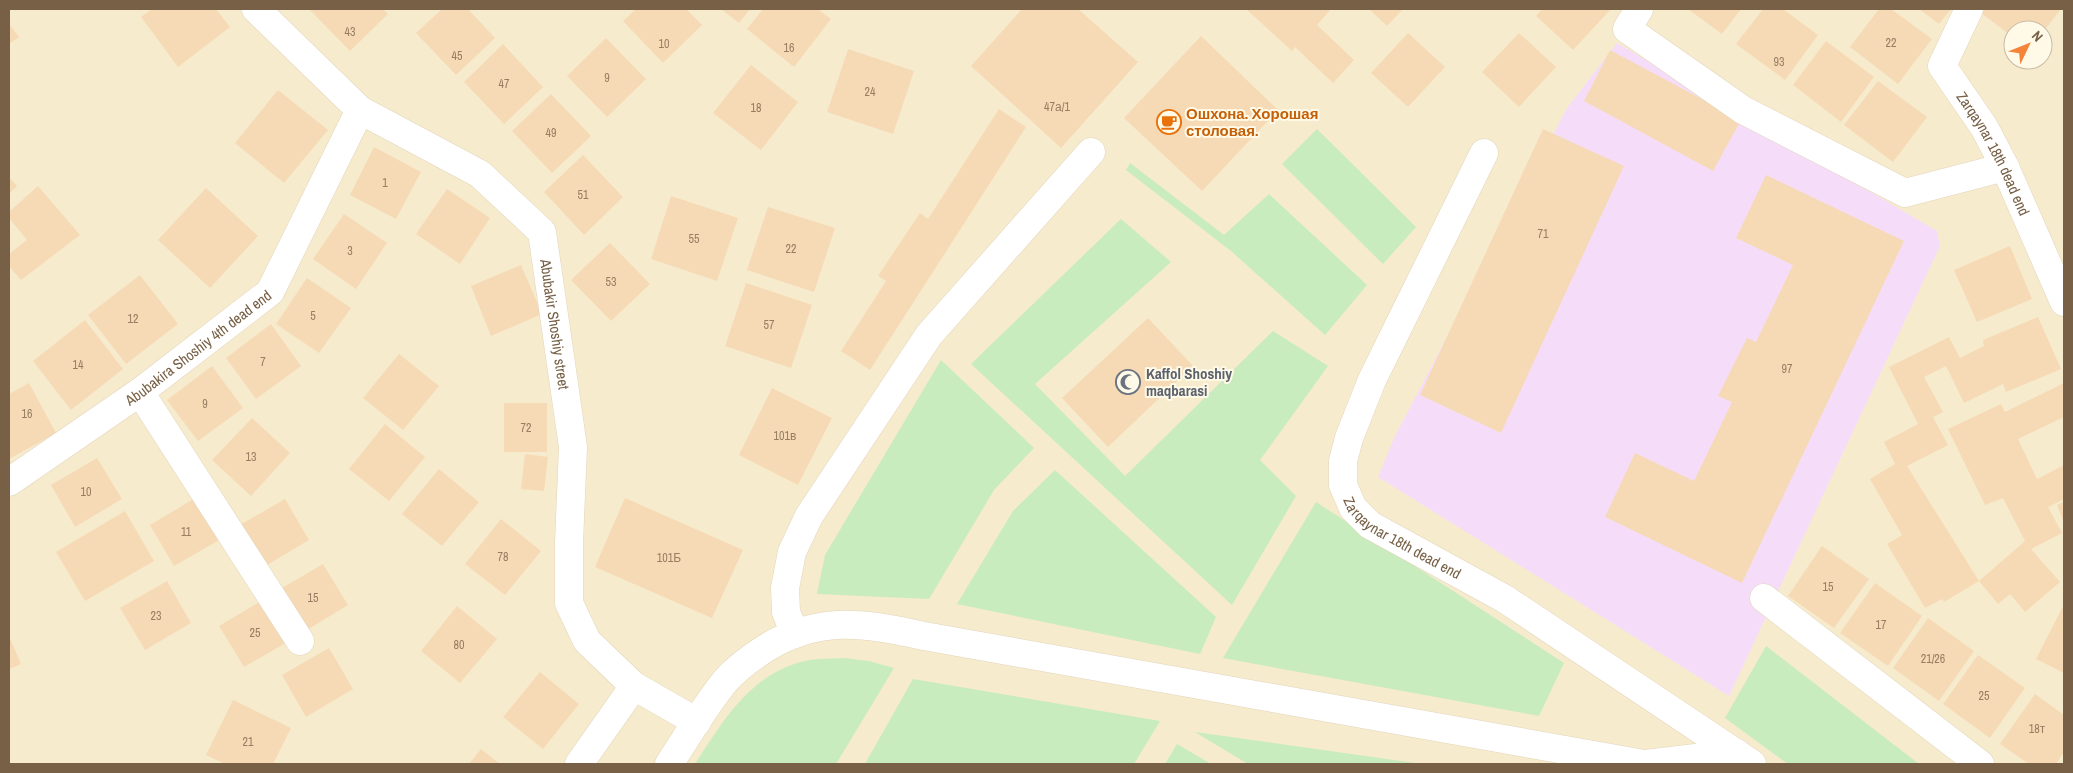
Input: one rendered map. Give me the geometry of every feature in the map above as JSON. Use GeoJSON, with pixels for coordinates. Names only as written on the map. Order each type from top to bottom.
{"type":"FeatureCollection","features":[{"type":"Feature","properties":{"kind":"street","name":"Abubakir Shoshiy street"},"geometry":{"type":"LineString","coordinates":[[256,9],[360,110],[480,174],[542,232],[573,447],[569,543],[569,603],[587,641],[634,686],[697,722]]}},
{"type":"Feature","properties":{"kind":"street","name":"Zarqaynar 18th dead end"},"geometry":{"type":"LineString","coordinates":[[1969,9],[1942,66],[1984,127],[2005,167],[2064,302]]}},
{"type":"Feature","properties":{"kind":"street"},"geometry":{"type":"LineString","coordinates":[[1633,19],[1743,110],[1905,193],[2005,167]]}},
{"type":"Feature","properties":{"kind":"street","name":"Abubakira Shoshiy 4th dead end"},"geometry":{"type":"LineString","coordinates":[[9,482],[140,392],[270,292],[360,110]]}},
{"type":"Feature","properties":{"kind":"street"},"geometry":{"type":"LineString","coordinates":[[795,634],[786,612],[786,579],[792,552],[809,516],[929,336],[1090,152]]}},
{"type":"Feature","properties":{"kind":"street","name":"Zarqaynar 18th dead end"},"geometry":{"type":"LineString","coordinates":[[1484,153],[1372,380],[1342,461],[1342,484],[1347,496],[1353,508],[1370,525],[1505,599],[1745,759]]}},
{"type":"Feature","properties":{"kind":"street"},"geometry":{"type":"LineString","coordinates":[[140,392],[300,641]]}},
{"type":"Feature","properties":{"kind":"street"},"geometry":{"type":"LineString","coordinates":[[1764,598],[1980,764]]}},
{"type":"Feature","properties":{"kind":"street"},"geometry":{"type":"LineString","coordinates":[[669,764],[719,690],[738,668],[774,644],[795,634],[832,624],[894,629],[924,636],[1645,764],[1745,759]]}},
{"type":"Feature","properties":{"kind":"street"},"geometry":{"type":"LineString","coordinates":[[580,764],[634,686]]}},
{"type":"Feature","properties":{"kind":"shaded area"},"geometry":{"type":"Polygon","coordinates":[[[9,9],[2064,9],[2064,764],[9,764],[9,9]]]}},
{"type":"Feature","properties":{"kind":"shaded area"},"geometry":{"type":"Polygon","coordinates":[[[1617,43],[1937,231],[1940,246],[1729,696],[1378,477],[1394,438],[1567,108],[1617,43]]]}},
{"type":"Feature","properties":{"kind":"green space"},"geometry":{"type":"Polygon","coordinates":[[[1317,129],[1416,227],[1383,264],[1282,164],[1317,129]]]}},
{"type":"Feature","properties":{"kind":"green space"},"geometry":{"type":"Polygon","coordinates":[[[1130,163],[1224,235],[1269,194],[1367,285],[1325,335],[1231,251],[1126,170],[1130,163]]]}},
{"type":"Feature","properties":{"kind":"green space"},"geometry":{"type":"Polygon","coordinates":[[[1121,219],[1171,262],[1035,384],[1125,476],[1273,331],[1328,366],[1260,460],[1296,496],[1232,605],[971,364],[1121,219]]]}},
{"type":"Feature","properties":{"kind":"green space"},"geometry":{"type":"Polygon","coordinates":[[[941,360],[1034,448],[994,490],[929,599],[817,594],[825,555],[941,360]]]}},
{"type":"Feature","properties":{"kind":"green space"},"geometry":{"type":"Polygon","coordinates":[[[1055,470],[1216,617],[1200,654],[957,604],[1013,511],[1055,470]]]}},
{"type":"Feature","properties":{"kind":"green space"},"geometry":{"type":"Polygon","coordinates":[[[1316,502],[1564,663],[1539,716],[1223,658],[1316,502]]]}},
{"type":"Feature","properties":{"kind":"green space"},"geometry":{"type":"Polygon","coordinates":[[[1766,646],[1919,764],[1788,764],[1725,718],[1766,646]]]}},
{"type":"Feature","properties":{"kind":"green space"},"geometry":{"type":"Polygon","coordinates":[[[844,658],[869,661],[894,668],[836,764],[695,764],[737,704],[764,680],[779,670],[803,661],[844,658]]]}},
{"type":"Feature","properties":{"kind":"green space"},"geometry":{"type":"Polygon","coordinates":[[[913,679],[1160,721],[1134,764],[865,764],[913,679]]]}},
{"type":"Feature","properties":{"kind":"green space"},"geometry":{"type":"Polygon","coordinates":[[[1195,732],[1422,764],[1248,764],[1195,732]]]}},
{"type":"Feature","properties":{"kind":"green space"},"geometry":{"type":"Polygon","coordinates":[[[1177,744],[1211,764],[1165,764],[1177,744]]]}},
{"type":"Feature","properties":{"kind":"building"},"geometry":{"type":"Polygon","coordinates":[[[152,9],[216,9],[230,27],[178,67],[141,17],[152,9]]]}},
{"type":"Feature","properties":{"kind":"building"},"geometry":{"type":"Polygon","coordinates":[[[309,9],[383,9],[388,14],[350,51],[309,9]]]}},
{"type":"Feature","properties":{"kind":"building"},"geometry":{"type":"Polygon","coordinates":[[[442,9],[468,9],[495,38],[456,75],[416,33],[442,9]]]}},
{"type":"Feature","properties":{"kind":"building"},"geometry":{"type":"Polygon","coordinates":[[[636,9],[686,9],[702,25],[663,63],[623,21],[636,9]]]}},
{"type":"Feature","properties":{"kind":"building"},"geometry":{"type":"Polygon","coordinates":[[[721,9],[750,9],[739,23],[721,9]]]}},
{"type":"Feature","properties":{"kind":"building"},"geometry":{"type":"Polygon","coordinates":[[[763,9],[818,9],[831,19],[794,67],[747,29],[763,9]]]}},
{"type":"Feature","properties":{"kind":"building"},"geometry":{"type":"Polygon","coordinates":[[[1022,9],[1078,9],[1138,62],[1061,148],[971,66],[1022,9]]]}},
{"type":"Feature","properties":{"kind":"building"},"geometry":{"type":"Polygon","coordinates":[[[1246,9],[1331,9],[1317,25],[1354,60],[1333,83],[1295,47],[1292,51],[1246,9]]]}},
{"type":"Feature","properties":{"kind":"building"},"geometry":{"type":"Polygon","coordinates":[[[1369,9],[1403,9],[1387,26],[1369,9]]]}},
{"type":"Feature","properties":{"kind":"building"},"geometry":{"type":"Polygon","coordinates":[[[1542,9],[1610,10],[1573,50],[1536,16],[1542,9]]]}},
{"type":"Feature","properties":{"kind":"building"},"geometry":{"type":"Polygon","coordinates":[[[1688,9],[1741,9],[1722,34],[1688,9]]]}},
{"type":"Feature","properties":{"kind":"building"},"geometry":{"type":"Polygon","coordinates":[[[1763,9],[1783,9],[1818,35],[1785,80],[1736,44],[1763,9]]]}},
{"type":"Feature","properties":{"kind":"building"},"geometry":{"type":"Polygon","coordinates":[[[1879,9],[1891,9],[1932,39],[1898,84],[1850,47],[1879,9]]]}},
{"type":"Feature","properties":{"kind":"building"},"geometry":{"type":"Polygon","coordinates":[[[1919,9],[1951,9],[1939,24],[1919,9]]]}},
{"type":"Feature","properties":{"kind":"building"},"geometry":{"type":"Polygon","coordinates":[[[1985,9],[2061,9],[2052,20],[2003,20],[2003,30],[1981,13],[1985,9]]]}},
{"type":"Feature","properties":{"kind":"building"},"geometry":{"type":"Polygon","coordinates":[[[9,24],[19,37],[9,44],[9,24]]]}},
{"type":"Feature","properties":{"kind":"building"},"geometry":{"type":"Polygon","coordinates":[[[1408,33],[1445,67],[1408,107],[1371,73],[1408,33]]]}},
{"type":"Feature","properties":{"kind":"building"},"geometry":{"type":"Polygon","coordinates":[[[1519,33],[1556,67],[1519,107],[1482,72],[1519,33]]]}},
{"type":"Feature","properties":{"kind":"building"},"geometry":{"type":"Polygon","coordinates":[[[1201,36],[1278,110],[1202,191],[1124,118],[1201,36]]]}},
{"type":"Feature","properties":{"kind":"building"},"geometry":{"type":"Polygon","coordinates":[[[606,38],[646,79],[607,117],[567,76],[606,38]]]}},
{"type":"Feature","properties":{"kind":"building"},"geometry":{"type":"Polygon","coordinates":[[[1826,41],[1874,77],[1841,122],[1793,85],[1826,41]]]}},
{"type":"Feature","properties":{"kind":"building"},"geometry":{"type":"Polygon","coordinates":[[[503,44],[543,87],[504,124],[464,82],[503,44]]]}},
{"type":"Feature","properties":{"kind":"building"},"geometry":{"type":"Polygon","coordinates":[[[848,49],[914,71],[893,134],[827,112],[848,49]]]}},
{"type":"Feature","properties":{"kind":"building"},"geometry":{"type":"Polygon","coordinates":[[[1610,50],[1741,120],[1713,171],[1584,101],[1610,50]]]}},
{"type":"Feature","properties":{"kind":"building"},"geometry":{"type":"Polygon","coordinates":[[[751,65],[798,102],[761,150],[713,113],[751,65]]]}},
{"type":"Feature","properties":{"kind":"building"},"geometry":{"type":"Polygon","coordinates":[[[1878,81],[1927,117],[1893,162],[1844,125],[1878,81]]]}},
{"type":"Feature","properties":{"kind":"building"},"geometry":{"type":"Polygon","coordinates":[[[278,90],[328,130],[284,183],[235,143],[278,90]]]}},
{"type":"Feature","properties":{"kind":"building"},"geometry":{"type":"Polygon","coordinates":[[[551,94],[591,136],[552,173],[512,131],[551,94]]]}},
{"type":"Feature","properties":{"kind":"building"},"geometry":{"type":"Polygon","coordinates":[[[999,109],[1026,127],[870,370],[841,351],[886,281],[878,276],[920,213],[928,219],[999,109]]]}},
{"type":"Feature","properties":{"kind":"building"},"geometry":{"type":"Polygon","coordinates":[[[1543,129],[1624,166],[1501,433],[1420,395],[1543,129]]]}},
{"type":"Feature","properties":{"kind":"building"},"geometry":{"type":"Polygon","coordinates":[[[374,147],[421,172],[396,219],[350,195],[374,147]]]}},
{"type":"Feature","properties":{"kind":"building"},"geometry":{"type":"Polygon","coordinates":[[[583,155],[623,197],[584,235],[544,192],[583,155]]]}},
{"type":"Feature","properties":{"kind":"building"},"geometry":{"type":"Polygon","coordinates":[[[1766,175],[1904,241],[1742,583],[1605,517],[1635,453],[1694,481],[1732,402],[1718,396],[1747,338],[1756,342],[1793,265],[1736,238],[1766,175]]]}},
{"type":"Feature","properties":{"kind":"building"},"geometry":{"type":"Polygon","coordinates":[[[9,177],[17,186],[9,194],[9,177]]]}},
{"type":"Feature","properties":{"kind":"building"},"geometry":{"type":"Polygon","coordinates":[[[38,186],[80,235],[21,280],[9,266],[9,254],[27,240],[9,218],[9,212],[38,186]]]}},
{"type":"Feature","properties":{"kind":"building"},"geometry":{"type":"Polygon","coordinates":[[[206,188],[258,236],[210,288],[158,240],[206,188]]]}},
{"type":"Feature","properties":{"kind":"building"},"geometry":{"type":"Polygon","coordinates":[[[447,189],[490,218],[460,264],[416,234],[447,189]]]}},
{"type":"Feature","properties":{"kind":"building"},"geometry":{"type":"Polygon","coordinates":[[[671,196],[738,218],[717,281],[651,259],[671,196]]]}},
{"type":"Feature","properties":{"kind":"building"},"geometry":{"type":"Polygon","coordinates":[[[768,207],[835,228],[814,292],[747,270],[768,207]]]}},
{"type":"Feature","properties":{"kind":"building"},"geometry":{"type":"Polygon","coordinates":[[[344,214],[387,243],[356,289],[313,259],[344,214]]]}},
{"type":"Feature","properties":{"kind":"building"},"geometry":{"type":"Polygon","coordinates":[[[610,243],[650,284],[611,321],[571,280],[610,243]]]}},
{"type":"Feature","properties":{"kind":"building"},"geometry":{"type":"Polygon","coordinates":[[[2010,246],[2032,299],[1977,322],[1954,270],[2010,246]]]}},
{"type":"Feature","properties":{"kind":"building"},"geometry":{"type":"Polygon","coordinates":[[[521,265],[542,314],[491,336],[471,286],[521,265]]]}},
{"type":"Feature","properties":{"kind":"building"},"geometry":{"type":"Polygon","coordinates":[[[140,275],[178,324],[126,364],[88,315],[140,275]]]}},
{"type":"Feature","properties":{"kind":"building"},"geometry":{"type":"Polygon","coordinates":[[[307,278],[351,308],[319,353],[276,324],[307,278]]]}},
{"type":"Feature","properties":{"kind":"building"},"geometry":{"type":"Polygon","coordinates":[[[746,283],[812,305],[791,368],[725,346],[746,283]]]}},
{"type":"Feature","properties":{"kind":"building"},"geometry":{"type":"Polygon","coordinates":[[[2038,317],[2061,369],[2006,392],[2003,384],[1964,403],[1946,366],[1924,377],[1943,412],[1933,417],[1948,445],[1907,466],[1979,581],[1944,602],[1942,599],[1925,608],[1887,544],[1902,535],[1870,479],[1895,464],[1884,442],[1918,424],[1889,367],[1949,337],[1960,358],[1984,346],[1983,340],[2038,317]]]}},
{"type":"Feature","properties":{"kind":"building","name":"Kaffol Shoshiy maqbarasi"},"geometry":{"type":"Polygon","coordinates":[[[1148,318],[1193,366],[1108,447],[1062,398],[1148,318]]]}},
{"type":"Feature","properties":{"kind":"building"},"geometry":{"type":"Polygon","coordinates":[[[85,320],[123,369],[71,410],[33,361],[85,320]]]}},
{"type":"Feature","properties":{"kind":"building"},"geometry":{"type":"Polygon","coordinates":[[[271,324],[301,366],[256,399],[226,358],[271,324]]]}},
{"type":"Feature","properties":{"kind":"building"},"geometry":{"type":"Polygon","coordinates":[[[399,354],[439,386],[403,430],[363,398],[399,354]]]}},
{"type":"Feature","properties":{"kind":"building"},"geometry":{"type":"Polygon","coordinates":[[[212,366],[243,408],[198,441],[167,400],[212,366]]]}},
{"type":"Feature","properties":{"kind":"building"},"geometry":{"type":"Polygon","coordinates":[[[29,383],[56,433],[9,459],[9,394],[29,383]]]}},
{"type":"Feature","properties":{"kind":"building"},"geometry":{"type":"Polygon","coordinates":[[[2064,383],[2064,417],[2018,439],[2037,479],[2064,465],[2064,499],[2048,507],[2062,533],[2031,549],[2060,582],[2025,612],[2010,594],[1998,604],[1979,581],[2025,541],[2003,498],[1985,505],[1948,429],[2001,404],[2005,412],[2064,383]]]}},
{"type":"Feature","properties":{"kind":"building"},"geometry":{"type":"Polygon","coordinates":[[[772,388],[832,418],[798,485],[739,455],[772,388]]]}},
{"type":"Feature","properties":{"kind":"building"},"geometry":{"type":"Polygon","coordinates":[[[504,403],[547,403],[547,452],[504,452],[504,403]]]}},
{"type":"Feature","properties":{"kind":"building"},"geometry":{"type":"Polygon","coordinates":[[[252,418],[290,453],[251,496],[212,460],[252,418]]]}},
{"type":"Feature","properties":{"kind":"building"},"geometry":{"type":"Polygon","coordinates":[[[385,424],[425,457],[389,501],[349,469],[385,424]]]}},
{"type":"Feature","properties":{"kind":"building"},"geometry":{"type":"Polygon","coordinates":[[[525,454],[548,457],[544,491],[521,489],[525,454]]]}},
{"type":"Feature","properties":{"kind":"building"},"geometry":{"type":"Polygon","coordinates":[[[97,458],[122,499],[75,527],[51,485],[97,458]]]}},
{"type":"Feature","properties":{"kind":"building"},"geometry":{"type":"Polygon","coordinates":[[[439,469],[479,502],[442,546],[402,514],[439,469]]]}},
{"type":"Feature","properties":{"kind":"building"},"geometry":{"type":"Polygon","coordinates":[[[197,497],[221,539],[174,566],[150,525],[197,497]]]}},
{"type":"Feature","properties":{"kind":"building"},"geometry":{"type":"Polygon","coordinates":[[[625,498],[743,550],[712,618],[595,567],[625,498]]]}},
{"type":"Feature","properties":{"kind":"building"},"geometry":{"type":"Polygon","coordinates":[[[285,499],[309,540],[262,568],[238,526],[285,499]]]}},
{"type":"Feature","properties":{"kind":"building"},"geometry":{"type":"Polygon","coordinates":[[[2064,502],[2064,523],[2057,505],[2064,502]]]}},
{"type":"Feature","properties":{"kind":"building"},"geometry":{"type":"Polygon","coordinates":[[[125,511],[154,561],[85,601],[56,552],[125,511]]]}},
{"type":"Feature","properties":{"kind":"building"},"geometry":{"type":"Polygon","coordinates":[[[501,519],[541,551],[505,595],[465,564],[501,519]]]}},
{"type":"Feature","properties":{"kind":"building"},"geometry":{"type":"Polygon","coordinates":[[[1822,546],[1869,579],[1834,628],[1788,596],[1822,546]]]}},
{"type":"Feature","properties":{"kind":"building"},"geometry":{"type":"Polygon","coordinates":[[[323,564],[348,605],[302,633],[277,591],[323,564]]]}},
{"type":"Feature","properties":{"kind":"building"},"geometry":{"type":"Polygon","coordinates":[[[167,581],[191,623],[145,650],[120,608],[167,581]]]}},
{"type":"Feature","properties":{"kind":"building"},"geometry":{"type":"Polygon","coordinates":[[[1875,583],[1922,616],[1888,666],[1840,633],[1875,583]]]}},
{"type":"Feature","properties":{"kind":"building"},"geometry":{"type":"Polygon","coordinates":[[[266,598],[291,640],[244,667],[219,626],[266,598]]]}},
{"type":"Feature","properties":{"kind":"building"},"geometry":{"type":"Polygon","coordinates":[[[457,606],[497,639],[460,683],[421,651],[457,606]]]}},
{"type":"Feature","properties":{"kind":"building"},"geometry":{"type":"Polygon","coordinates":[[[2062,608],[2064,609],[2064,673],[2036,659],[2062,608]]]}},
{"type":"Feature","properties":{"kind":"building"},"geometry":{"type":"Polygon","coordinates":[[[1928,618],[1974,651],[1939,701],[1893,668],[1928,618]]]}},
{"type":"Feature","properties":{"kind":"building"},"geometry":{"type":"Polygon","coordinates":[[[9,636],[21,664],[9,669],[9,636]]]}},
{"type":"Feature","properties":{"kind":"building"},"geometry":{"type":"Polygon","coordinates":[[[329,648],[353,689],[306,717],[282,675],[329,648]]]}},
{"type":"Feature","properties":{"kind":"building"},"geometry":{"type":"Polygon","coordinates":[[[1978,655],[2025,688],[1990,738],[1943,704],[1978,655]]]}},
{"type":"Feature","properties":{"kind":"building"},"geometry":{"type":"Polygon","coordinates":[[[540,672],[579,704],[543,749],[503,717],[540,672]]]}},
{"type":"Feature","properties":{"kind":"building"},"geometry":{"type":"Polygon","coordinates":[[[2035,694],[2064,715],[2064,752],[2056,764],[2029,764],[2000,744],[2035,694]]]}},
{"type":"Feature","properties":{"kind":"building"},"geometry":{"type":"Polygon","coordinates":[[[233,700],[291,728],[273,764],[225,764],[206,755],[233,700]]]}},
{"type":"Feature","properties":{"kind":"building"},"geometry":{"type":"Polygon","coordinates":[[[481,749],[500,764],[469,764],[481,749]]]}},
{"type":"Feature","properties":{"kind":"place","name":"Ошхона. Хорошая столовая."},"geometry":{"type":"Point","coordinates":[1169,122]}},
{"type":"Feature","properties":{"kind":"place","name":"Kaffol Shoshiy maqbarasi"},"geometry":{"type":"Point","coordinates":[1128,382]}}]}
